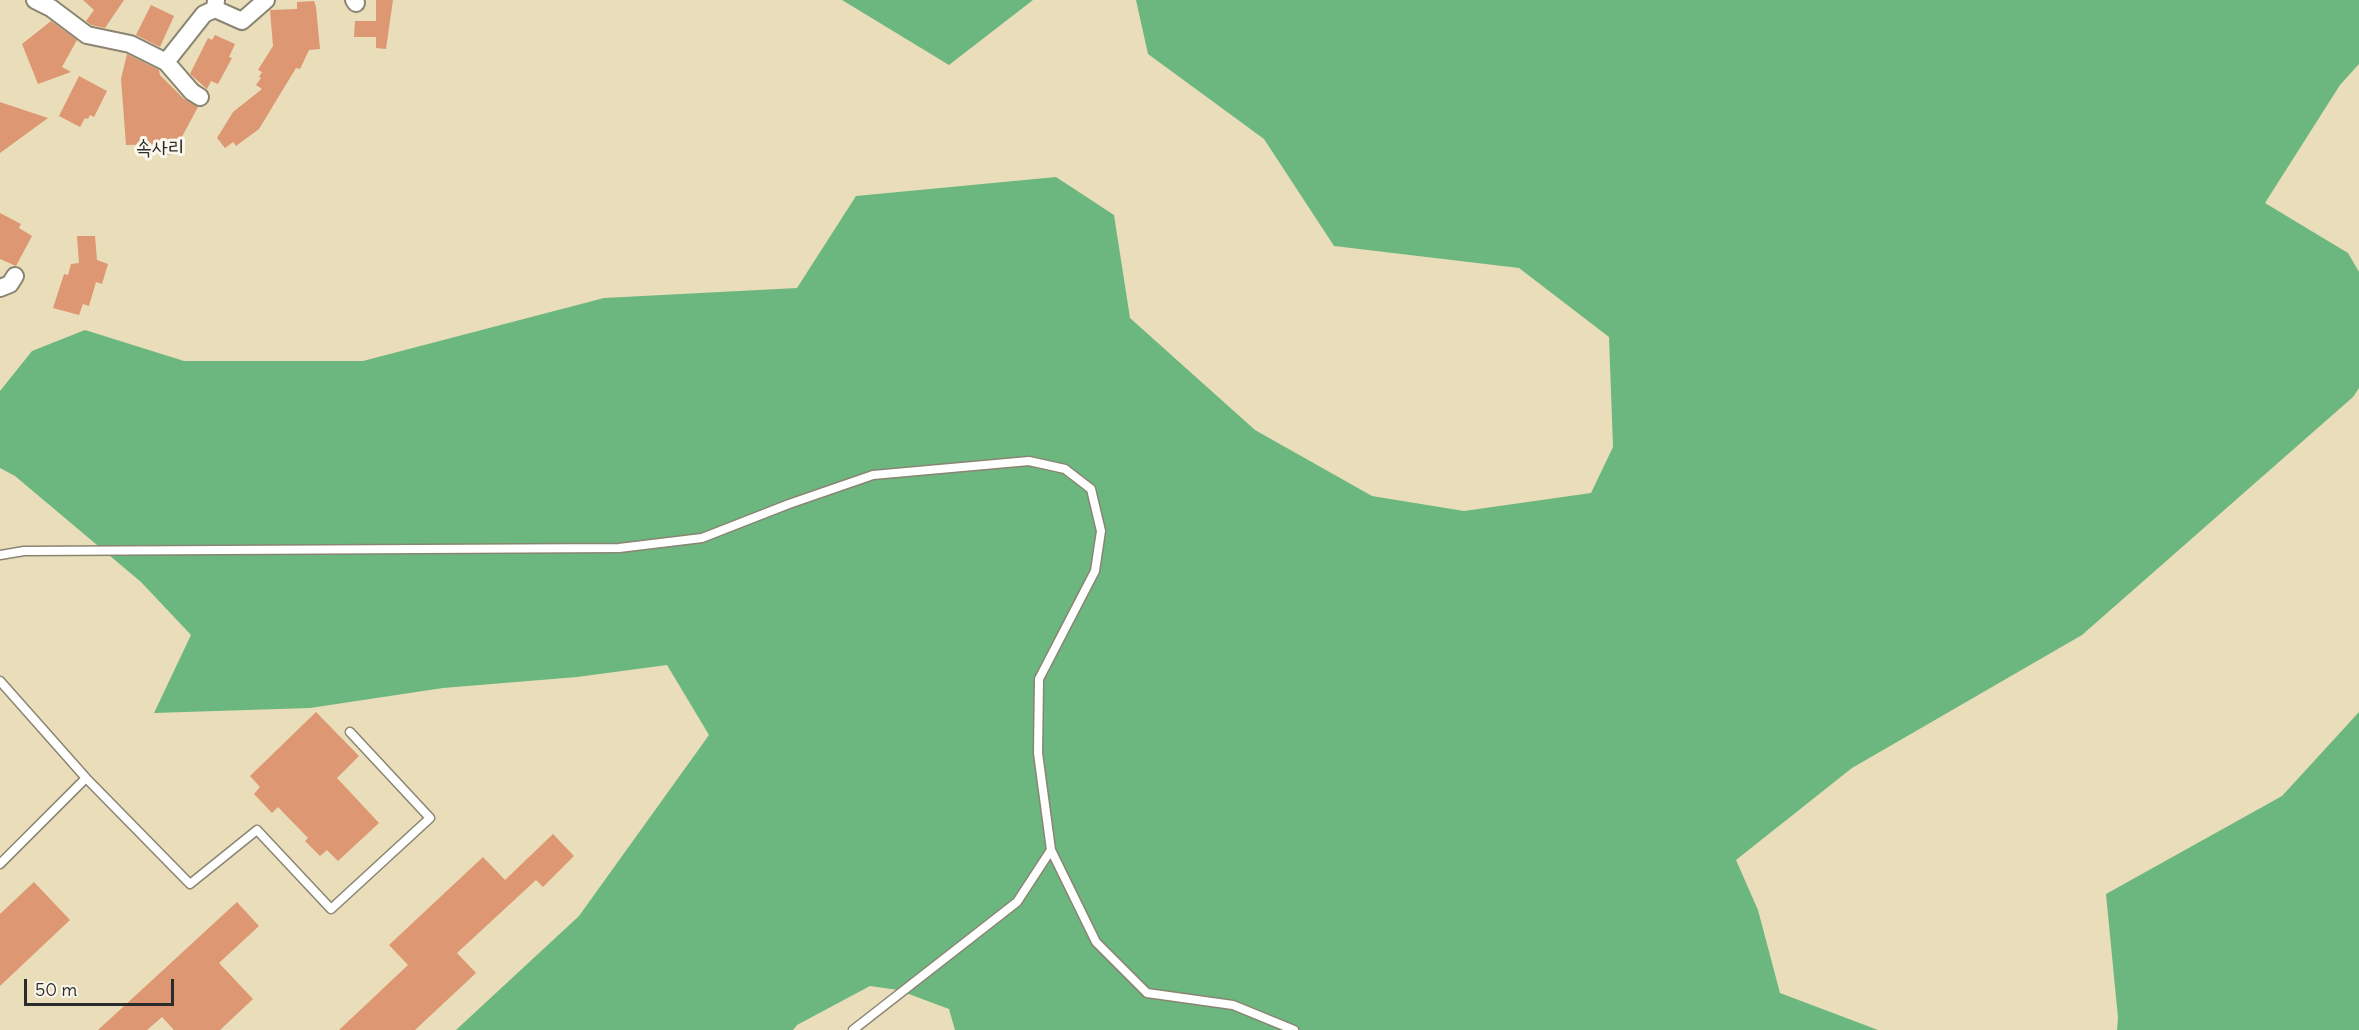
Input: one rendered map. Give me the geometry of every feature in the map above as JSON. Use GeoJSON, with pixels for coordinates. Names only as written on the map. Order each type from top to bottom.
{"type":"FeatureCollection","features":[{"type":"Feature","properties":{"kind":"street"},"geometry":{"type":"LineString","coordinates":[[35,0],[51,8],[87,35],[130,44],[166,62],[192,92],[200,97]]}},
{"type":"Feature","properties":{"kind":"street"},"geometry":{"type":"LineString","coordinates":[[166,62],[204,14],[215,4],[242,21],[266,0]]}},
{"type":"Feature","properties":{"kind":"street"},"geometry":{"type":"LineString","coordinates":[[0,288],[10,284],[15,276]]}},
{"type":"Feature","properties":{"kind":"lane"},"geometry":{"type":"LineString","coordinates":[[0,555],[24,551],[619,548],[702,538],[789,504],[873,475],[1029,461],[1065,469],[1091,489],[1101,531],[1095,571],[1039,679],[1038,753],[1051,850],[1096,942],[1147,993],[1233,1005],[1294,1030]]}},
{"type":"Feature","properties":{"kind":"lane"},"geometry":{"type":"LineString","coordinates":[[0,681],[86,778],[190,884],[257,830],[331,909],[430,818],[350,732]]}},
{"type":"Feature","properties":{"kind":"lane"},"geometry":{"type":"LineString","coordinates":[[0,864],[86,778]]}},
{"type":"Feature","properties":{"kind":"lane"},"geometry":{"type":"LineString","coordinates":[[853,1030],[1017,902],[1051,850]]}},
{"type":"Feature","properties":{"kind":"green space"},"geometry":{"type":"Polygon","coordinates":[[[842,0],[1033,0],[949,65],[842,0]]]}},
{"type":"Feature","properties":{"kind":"green space"},"geometry":{"type":"Polygon","coordinates":[[[1136,0],[2359,0],[2359,64],[2340,85],[2265,203],[2348,253],[2359,272],[2359,388],[2353,397],[2082,635],[1852,768],[1736,860],[1758,910],[1780,993],[1878,1030],[955,1030],[949,1009],[898,990],[870,986],[797,1025],[793,1030],[456,1030],[579,916],[709,735],[667,665],[577,677],[443,688],[310,708],[154,713],[191,635],[141,582],[15,476],[0,468],[0,391],[32,351],[85,330],[184,361],[363,361],[604,298],[797,288],[856,196],[1056,177],[1114,215],[1130,318],[1255,430],[1372,496],[1464,511],[1591,493],[1613,447],[1609,337],[1519,268],[1334,246],[1264,139],[1148,54],[1136,0]]]}},
{"type":"Feature","properties":{"kind":"green space"},"geometry":{"type":"Polygon","coordinates":[[[2359,712],[2359,1030],[2117,1030],[2118,1018],[2106,894],[2282,796],[2359,712]]]}},
{"type":"Feature","properties":{"kind":"building"},"geometry":{"type":"Polygon","coordinates":[[[83,0],[124,0],[105,28],[91,25],[86,21],[94,10],[83,0]]]}},
{"type":"Feature","properties":{"kind":"building"},"geometry":{"type":"Polygon","coordinates":[[[376,0],[393,0],[386,49],[376,48],[376,37],[354,37],[355,21],[376,21],[376,0]]]}},
{"type":"Feature","properties":{"kind":"building"},"geometry":{"type":"Polygon","coordinates":[[[314,1],[320,49],[309,50],[300,69],[296,68],[259,129],[236,146],[233,142],[225,148],[217,138],[233,112],[262,89],[256,85],[262,72],[258,70],[273,46],[270,10],[297,9],[297,2],[314,1]]]}},
{"type":"Feature","properties":{"kind":"building"},"geometry":{"type":"Polygon","coordinates":[[[151,5],[174,16],[160,47],[136,35],[151,5]]]}},
{"type":"Feature","properties":{"kind":"building"},"geometry":{"type":"Polygon","coordinates":[[[51,21],[77,40],[62,67],[71,72],[38,84],[22,44],[51,21]]]}},
{"type":"Feature","properties":{"kind":"building"},"geometry":{"type":"Polygon","coordinates":[[[215,35],[235,44],[229,57],[232,58],[218,84],[211,81],[207,89],[190,74],[208,38],[212,40],[215,35]]]}},
{"type":"Feature","properties":{"kind":"building"},"geometry":{"type":"Polygon","coordinates":[[[127,54],[159,70],[160,75],[184,99],[198,107],[172,155],[158,155],[158,144],[126,145],[121,79],[127,54]]]}},
{"type":"Feature","properties":{"kind":"building"},"geometry":{"type":"Polygon","coordinates":[[[79,76],[107,91],[94,117],[90,115],[88,119],[85,118],[80,127],[59,116],[79,76]]]}},
{"type":"Feature","properties":{"kind":"building"},"geometry":{"type":"Polygon","coordinates":[[[0,102],[48,118],[0,153],[0,102]]]}},
{"type":"Feature","properties":{"kind":"building"},"geometry":{"type":"Polygon","coordinates":[[[0,213],[21,224],[19,228],[32,236],[16,266],[0,259],[0,213]]]}},
{"type":"Feature","properties":{"kind":"building"},"geometry":{"type":"Polygon","coordinates":[[[77,236],[95,236],[97,260],[108,264],[102,284],[96,282],[89,306],[83,304],[79,315],[53,308],[64,274],[68,275],[71,264],[79,263],[77,236]]]}},
{"type":"Feature","properties":{"kind":"building"},"geometry":{"type":"Polygon","coordinates":[[[316,712],[359,756],[337,778],[379,823],[338,861],[327,850],[320,856],[305,841],[308,838],[278,807],[272,813],[254,794],[260,787],[250,776],[316,712]]]}},
{"type":"Feature","properties":{"kind":"building"},"geometry":{"type":"Polygon","coordinates":[[[553,834],[574,856],[543,887],[536,880],[457,953],[476,973],[415,1030],[339,1030],[408,965],[389,945],[483,857],[505,880],[553,834]]]}},
{"type":"Feature","properties":{"kind":"building"},"geometry":{"type":"Polygon","coordinates":[[[34,882],[70,920],[0,986],[0,914],[34,882]]]}},
{"type":"Feature","properties":{"kind":"building"},"geometry":{"type":"Polygon","coordinates":[[[237,902],[259,926],[219,963],[253,999],[220,1030],[174,1030],[162,1017],[147,1030],[98,1030],[237,902]]]}},
{"type":"Feature","properties":{"kind":"district","name":"속사리"},"geometry":{"type":"Point","coordinates":[160,148]}}]}
